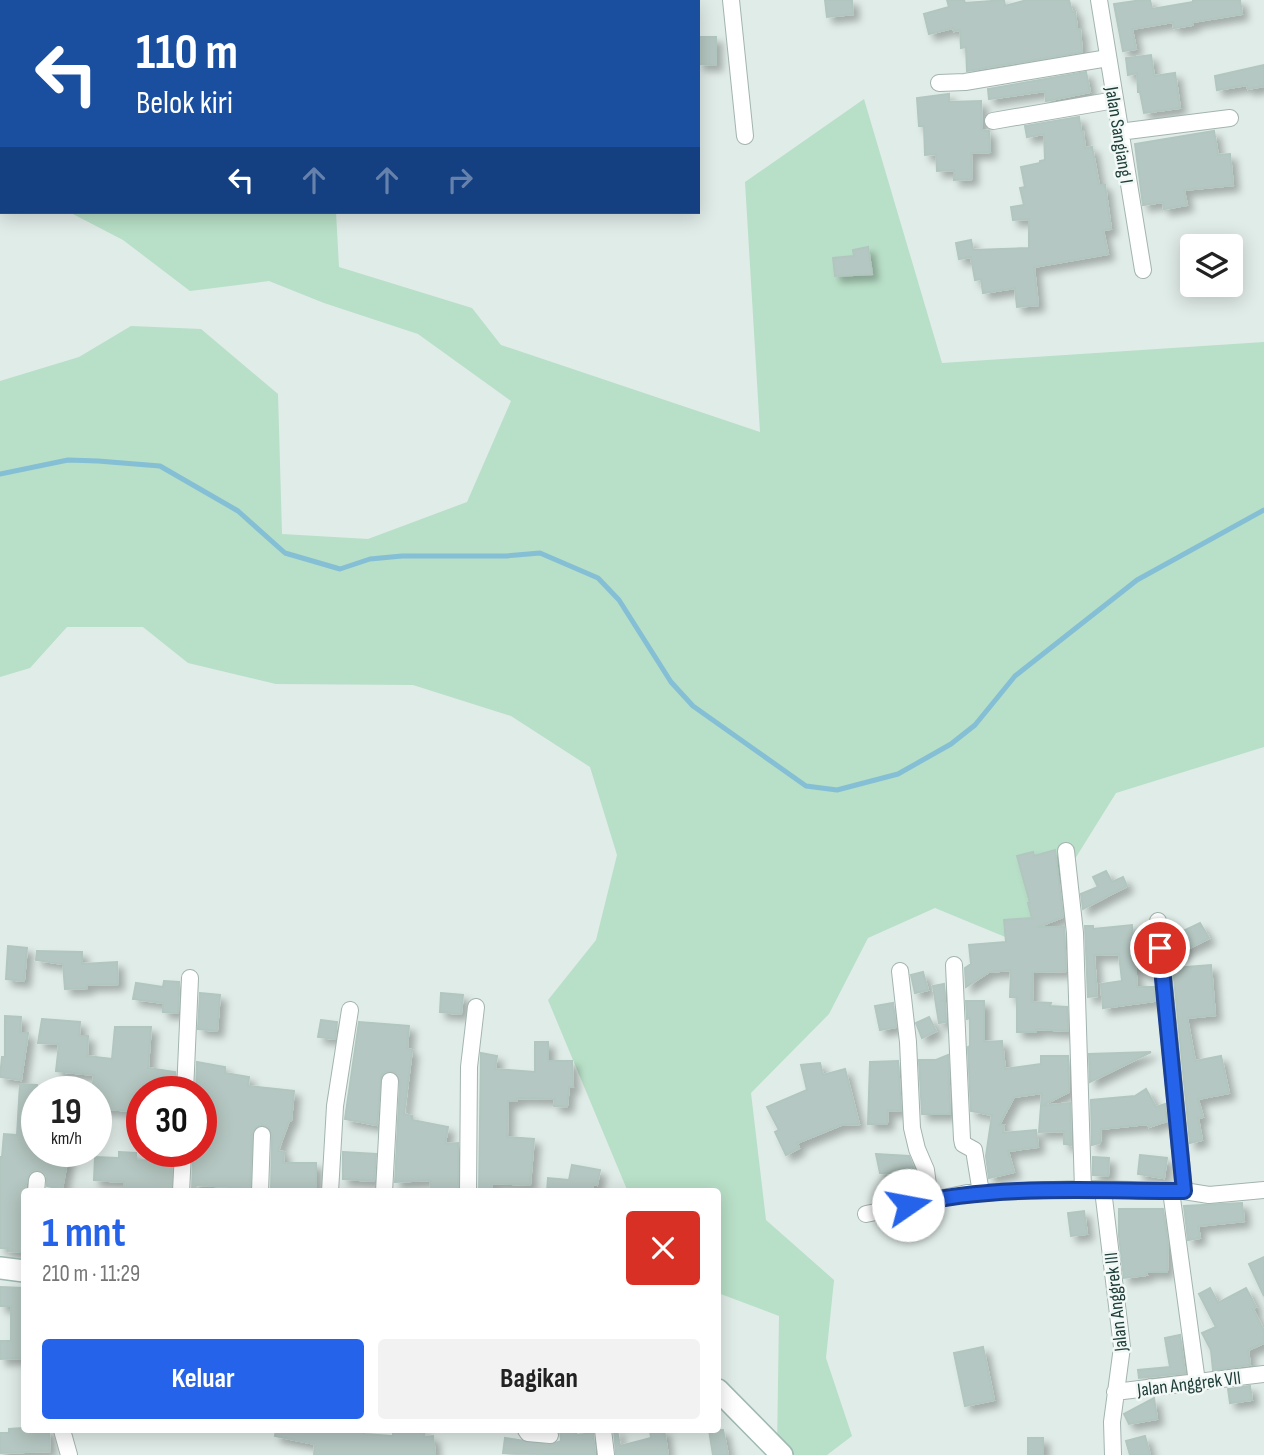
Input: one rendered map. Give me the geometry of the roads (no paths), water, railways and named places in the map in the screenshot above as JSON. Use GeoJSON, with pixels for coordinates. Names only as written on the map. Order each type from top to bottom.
{"type":"FeatureCollection","features":[{"type":"Feature","properties":{"kind":"street"},"geometry":{"type":"LineString","coordinates":[[731,0],[745,136]]}},
{"type":"Feature","properties":{"kind":"street","name":"Jalan Sangiang I"},"geometry":{"type":"LineString","coordinates":[[1098,0],[1143,270]]}},
{"type":"Feature","properties":{"kind":"street"},"geometry":{"type":"LineString","coordinates":[[939,83],[977,80],[1108,58]]}},
{"type":"Feature","properties":{"kind":"street"},"geometry":{"type":"LineString","coordinates":[[993,121],[1115,100]]}},
{"type":"Feature","properties":{"kind":"street"},"geometry":{"type":"LineString","coordinates":[[1119,132],[1230,118]]}},
{"type":"Feature","properties":{"kind":"street"},"geometry":{"type":"LineString","coordinates":[[1066,851],[1075,933],[1083,1189]]}},
{"type":"Feature","properties":{"kind":"street"},"geometry":{"type":"LineString","coordinates":[[1158,921],[1177,1191],[1197,1382]]}},
{"type":"Feature","properties":{"kind":"street"},"geometry":{"type":"LineString","coordinates":[[954,965],[962,1139],[963,1143],[974,1150],[981,1193]]}},
{"type":"Feature","properties":{"kind":"street"},"geometry":{"type":"LineString","coordinates":[[900,971],[908,1042],[912,1128],[926,1170],[930,1200]]}},
{"type":"Feature","properties":{"kind":"street"},"geometry":{"type":"LineString","coordinates":[[186,1076],[190,978]]}},
{"type":"Feature","properties":{"kind":"street"},"geometry":{"type":"LineString","coordinates":[[468,1188],[469,1067],[476,1007]]}},
{"type":"Feature","properties":{"kind":"street"},"geometry":{"type":"LineString","coordinates":[[330,1188],[335,1106],[350,1010]]}},
{"type":"Feature","properties":{"kind":"street"},"geometry":{"type":"LineString","coordinates":[[384,1188],[390,1081]]}},
{"type":"Feature","properties":{"kind":"street"},"geometry":{"type":"LineString","coordinates":[[260,1188],[262,1135]]}},
{"type":"Feature","properties":{"kind":"street"},"geometry":{"type":"LineString","coordinates":[[181,1188],[182,1167]]}},
{"type":"Feature","properties":{"kind":"street"},"geometry":{"type":"LineString","coordinates":[[866,1214],[930,1200],[981,1193],[1083,1189],[1177,1191],[1209,1195],[1264,1190]]}},
{"type":"Feature","properties":{"kind":"street","name":"Jalan Anggrek III"},"geometry":{"type":"LineString","coordinates":[[1103,1190],[1122,1347],[1112,1422],[1113,1455]]}},
{"type":"Feature","properties":{"kind":"street"},"geometry":{"type":"LineString","coordinates":[[0,1268],[21,1270]]}},
{"type":"Feature","properties":{"kind":"street","name":"Jalan Anggrek VII"},"geometry":{"type":"LineString","coordinates":[[1115,1392],[1264,1374]]}},
{"type":"Feature","properties":{"kind":"street"},"geometry":{"type":"LineString","coordinates":[[721,1393],[782,1455]]}},
{"type":"Feature","properties":{"kind":"street"},"geometry":{"type":"LineString","coordinates":[[63,1433],[69,1455]]}},
{"type":"Feature","properties":{"kind":"street"},"geometry":{"type":"LineString","coordinates":[[528,1433],[550,1435]]}},
{"type":"Feature","properties":{"kind":"street"},"geometry":{"type":"LineString","coordinates":[[603,1433],[606,1455]]}},
{"type":"Feature","properties":{"kind":"waterway"},"geometry":{"type":"LineString","coordinates":[[0,474],[68,460],[160,466],[238,511],[285,553],[340,569],[370,559],[402,556],[506,556],[540,553],[598,578],[619,600],[671,682],[693,706],[806,786],[837,790],[898,774],[951,744],[975,725],[1015,676],[1137,580],[1264,510]]}}]}
